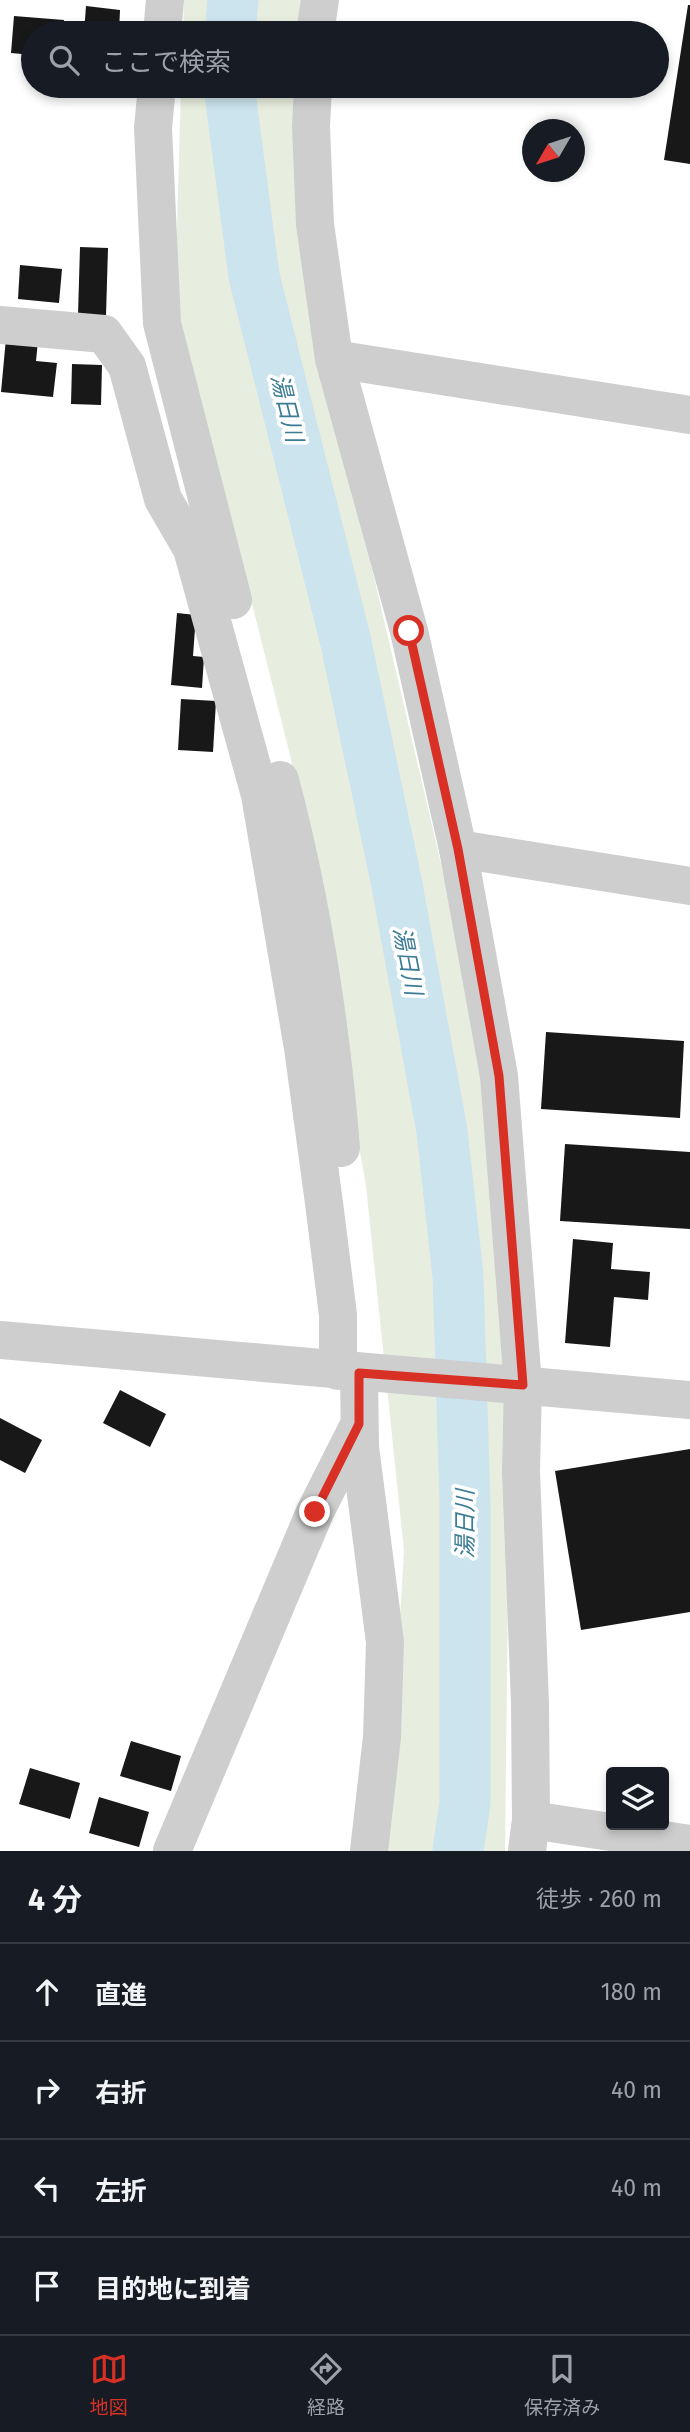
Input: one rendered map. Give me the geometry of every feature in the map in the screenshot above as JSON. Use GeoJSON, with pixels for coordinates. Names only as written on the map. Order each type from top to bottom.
{"type":"FeatureCollection","features":[{"type":"Feature","properties":{"kind":"street"},"geometry":{"type":"LineString","coordinates":[[163,21],[166,0]]}},
{"type":"Feature","properties":{"kind":"street"},"geometry":{"type":"LineString","coordinates":[[317,21],[320,0]]}},
{"type":"Feature","properties":{"kind":"street"},"geometry":{"type":"LineString","coordinates":[[156,98],[153,128],[162,323],[303,867],[334,1057],[343,1175],[328,1236]]}},
{"type":"Feature","properties":{"kind":"street"},"geometry":{"type":"LineString","coordinates":[[312,98],[315,224],[334,359],[409,631],[458,849],[499,1076],[522,1385],[521,1472],[530,1703],[529,1835],[690,1844]]}},
{"type":"Feature","properties":{"kind":"street"},"geometry":{"type":"LineString","coordinates":[[114,348],[162,323]]}},
{"type":"Feature","properties":{"kind":"street"},"geometry":{"type":"LineString","coordinates":[[0,325],[104,334],[127,366],[163,499],[192,549],[260,795],[303,1048],[338,1315],[353,1372],[359,1447],[385,1642],[382,1737],[369,1851]]}},
{"type":"Feature","properties":{"kind":"street"},"geometry":{"type":"LineString","coordinates":[[334,359],[690,415]]}},
{"type":"Feature","properties":{"kind":"street"},"geometry":{"type":"LineString","coordinates":[[458,849],[690,886]]}},
{"type":"Feature","properties":{"kind":"street"},"geometry":{"type":"LineString","coordinates":[[0,1339],[690,1400]]}},
{"type":"Feature","properties":{"kind":"street"},"geometry":{"type":"LineString","coordinates":[[172,1851],[315,1512],[359,1424]]}},
{"type":"Feature","properties":{"kind":"green space"},"geometry":{"type":"Polygon","coordinates":[[[184,0],[308,0],[303,21],[183,21],[184,0]]]}},
{"type":"Feature","properties":{"kind":"green space"},"geometry":{"type":"Polygon","coordinates":[[[181,98],[304,98],[315,325],[485,1052],[510,1427],[505,1851],[386,1851],[404,1551],[366,1186],[291,759],[175,297],[181,98]]]}},
{"type":"Feature","properties":{"kind":"building"},"geometry":{"type":"Polygon","coordinates":[[[690,5],[690,164],[664,160],[690,5]]]}},
{"type":"Feature","properties":{"kind":"building"},"geometry":{"type":"Polygon","coordinates":[[[86,6],[120,10],[120,21],[85,21],[86,6]]]}},
{"type":"Feature","properties":{"kind":"building"},"geometry":{"type":"Polygon","coordinates":[[[14,16],[64,20],[21,21],[21,54],[11,53],[14,16]]]}},
{"type":"Feature","properties":{"kind":"building"},"geometry":{"type":"Polygon","coordinates":[[[80,247],[108,248],[106,316],[78,315],[80,247]]]}},
{"type":"Feature","properties":{"kind":"building"},"geometry":{"type":"Polygon","coordinates":[[[20,265],[62,269],[59,303],[18,299],[20,265]]]}},
{"type":"Feature","properties":{"kind":"building"},"geometry":{"type":"Polygon","coordinates":[[[6,338],[38,341],[36,361],[57,363],[53,397],[1,392],[6,338]]]}},
{"type":"Feature","properties":{"kind":"building"},"geometry":{"type":"Polygon","coordinates":[[[72,364],[102,365],[101,405],[71,404],[72,364]]]}},
{"type":"Feature","properties":{"kind":"building"},"geometry":{"type":"Polygon","coordinates":[[[177,613],[196,615],[193,656],[204,657],[202,688],[171,685],[177,613]]]}},
{"type":"Feature","properties":{"kind":"building"},"geometry":{"type":"Polygon","coordinates":[[[181,699],[216,701],[213,752],[178,750],[181,699]]]}},
{"type":"Feature","properties":{"kind":"building"},"geometry":{"type":"Polygon","coordinates":[[[546,1032],[684,1041],[680,1118],[541,1109],[546,1032]]]}},
{"type":"Feature","properties":{"kind":"building"},"geometry":{"type":"Polygon","coordinates":[[[565,1144],[690,1152],[690,1229],[560,1221],[565,1144]]]}},
{"type":"Feature","properties":{"kind":"building"},"geometry":{"type":"Polygon","coordinates":[[[573,1239],[613,1243],[611,1269],[650,1272],[648,1300],[614,1297],[610,1347],[565,1343],[573,1239]]]}},
{"type":"Feature","properties":{"kind":"building"},"geometry":{"type":"Polygon","coordinates":[[[120,1390],[166,1414],[150,1447],[103,1423],[120,1390]]]}},
{"type":"Feature","properties":{"kind":"building"},"geometry":{"type":"Polygon","coordinates":[[[0,1418],[42,1440],[25,1473],[0,1460],[0,1418]]]}},
{"type":"Feature","properties":{"kind":"building"},"geometry":{"type":"Polygon","coordinates":[[[690,1449],[690,1612],[581,1630],[555,1471],[690,1449]]]}},
{"type":"Feature","properties":{"kind":"building"},"geometry":{"type":"Polygon","coordinates":[[[131,1741],[181,1756],[171,1791],[120,1776],[131,1741]]]}},
{"type":"Feature","properties":{"kind":"building"},"geometry":{"type":"Polygon","coordinates":[[[30,1768],[80,1783],[70,1819],[19,1804],[30,1768]]]}},
{"type":"Feature","properties":{"kind":"building"},"geometry":{"type":"Polygon","coordinates":[[[99,1797],[149,1812],[139,1847],[89,1833],[99,1797]]]}},
{"type":"Feature","properties":{"kind":"waterway","name":"湯日川"},"geometry":{"type":"LineString","coordinates":[[231,21],[233,0]]}},
{"type":"Feature","properties":{"kind":"waterway","name":"湯日川"},"geometry":{"type":"LineString","coordinates":[[231,98],[254,276],[346,643],[396,880],[442,1131],[458,1276],[465,1503],[465,1803],[458,1851]]}},
{"type":"Feature","properties":{"kind":"route"},"geometry":{"type":"LineString","coordinates":[[315,1512],[359,1424],[359,1373],[523,1385],[499,1076],[458,849],[409,631]]}}]}
